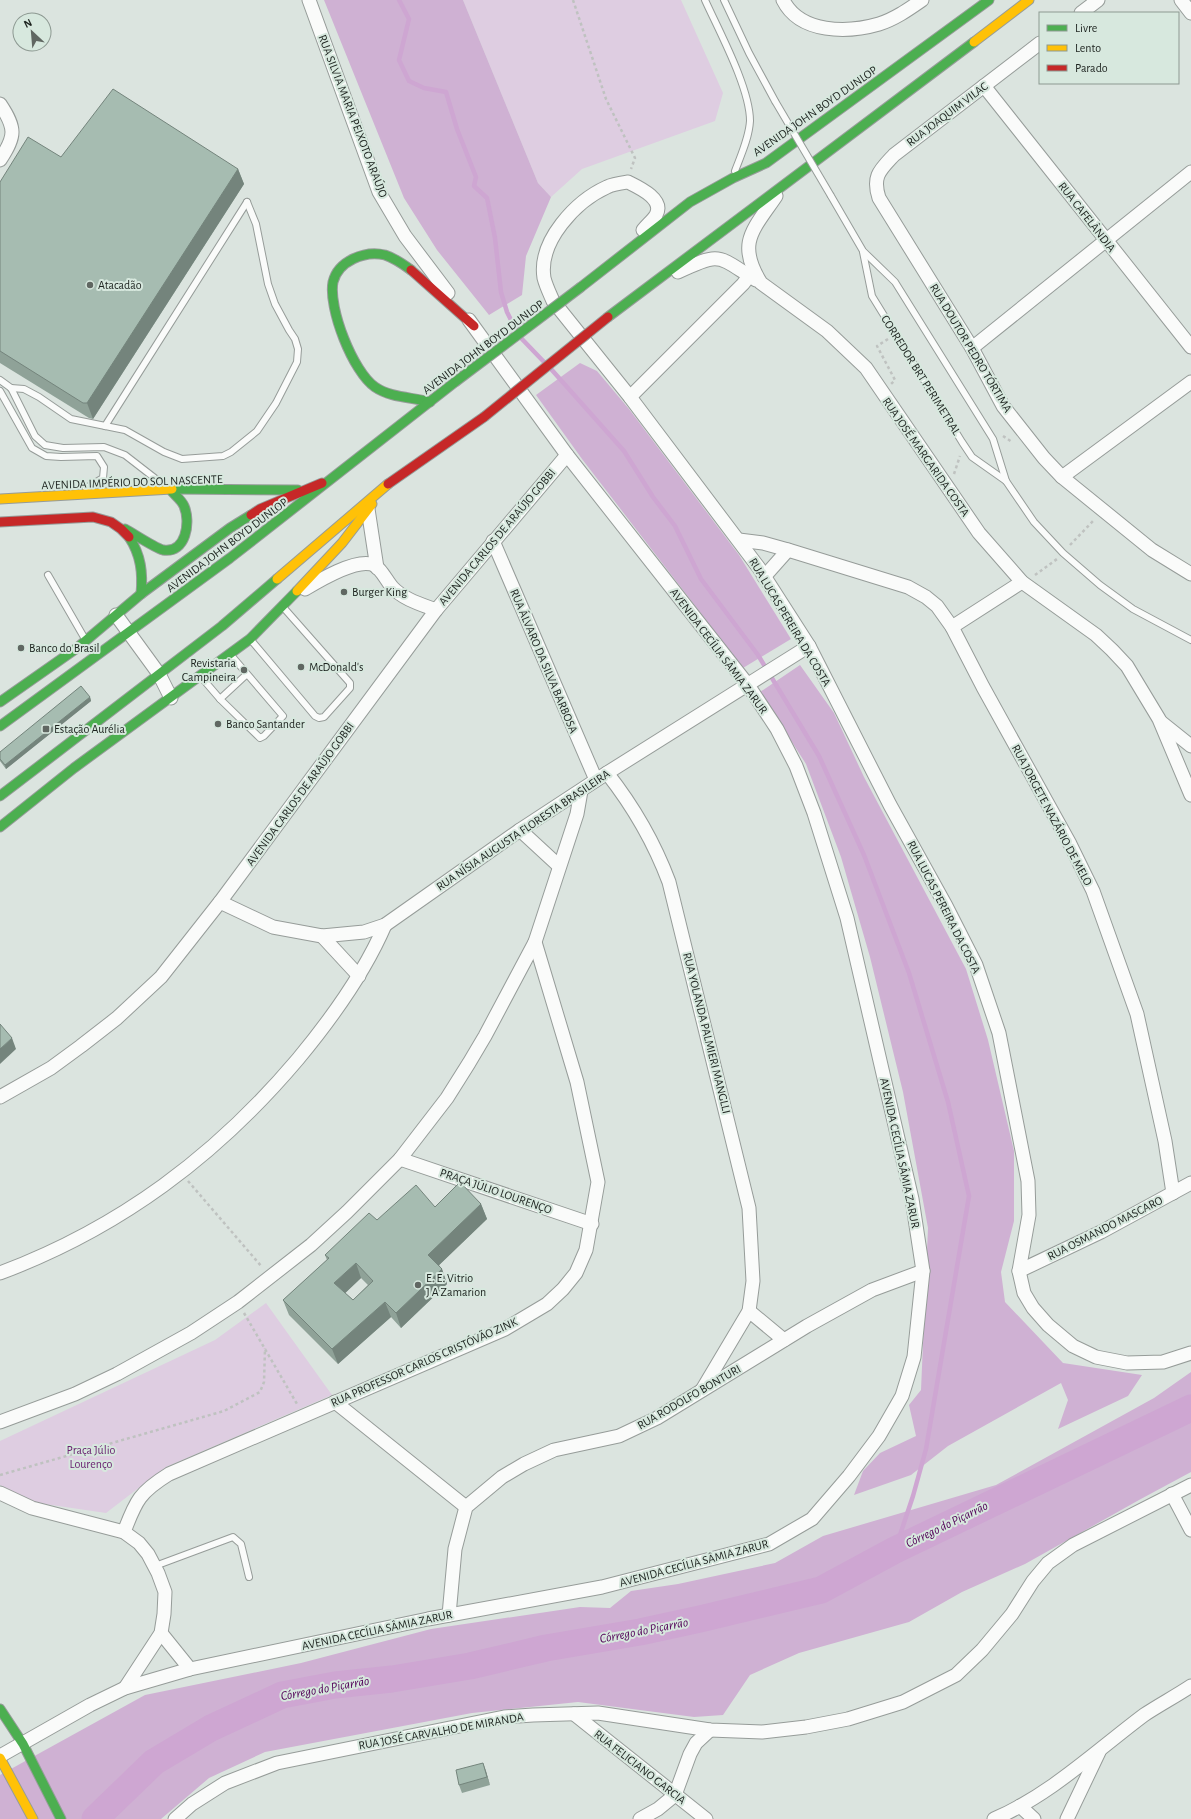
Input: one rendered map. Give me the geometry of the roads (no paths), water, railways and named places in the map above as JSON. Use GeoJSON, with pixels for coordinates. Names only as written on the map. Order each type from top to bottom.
{"type":"FeatureCollection","features":[{"type":"Feature","properties":{"kind":"main road","name":"AVENIDA JOHN BOYD DUNLOP"},"geometry":{"type":"LineString","coordinates":[[0,726],[130,633],[334,479],[454,382],[581,287],[690,202],[733,178],[766,163],[989,0]]}},
{"type":"Feature","properties":{"kind":"main road"},"geometry":{"type":"LineString","coordinates":[[0,796],[222,626],[385,486],[484,417],[643,290],[1029,0]]}},
{"type":"Feature","properties":{"kind":"main road"},"geometry":{"type":"LineString","coordinates":[[430,402],[387,393],[374,386],[363,376],[336,318],[332,295],[333,282],[338,271],[354,258],[374,254],[387,256],[404,265],[474,326]]}},
{"type":"Feature","properties":{"kind":"main road","name":"AVENIDA IMPÉRIO DO SOL NASCENTE"},"geometry":{"type":"LineString","coordinates":[[0,499],[170,490],[305,490],[334,479]]}},
{"type":"Feature","properties":{"kind":"main road"},"geometry":{"type":"LineString","coordinates":[[0,827],[74,768],[250,639],[292,597],[342,543],[385,486]]}},
{"type":"Feature","properties":{"kind":"main road"},"geometry":{"type":"LineString","coordinates":[[0,522],[83,517],[98,518],[140,536],[154,547],[167,551],[177,547],[184,538],[187,521],[184,506],[170,490]]}},
{"type":"Feature","properties":{"kind":"main road"},"geometry":{"type":"LineString","coordinates":[[0,702],[86,641],[140,594],[201,551],[230,528],[260,509],[305,490]]}},
{"type":"Feature","properties":{"kind":"main road"},"geometry":{"type":"LineString","coordinates":[[116,525],[127,535],[136,547],[143,575],[140,594]]}},
{"type":"Feature","properties":{"kind":"main road"},"geometry":{"type":"LineString","coordinates":[[0,1709],[23,1744],[61,1819]]}},
{"type":"Feature","properties":{"kind":"main road"},"geometry":{"type":"LineString","coordinates":[[0,1757],[33,1819]]}},
{"type":"Feature","properties":{"kind":"street","name":"RUA SILVIA MARIA PEIXOTO ARAÚJO"},"geometry":{"type":"LineString","coordinates":[[309,0],[379,192],[405,236],[474,326]]}},
{"type":"Feature","properties":{"kind":"street"},"geometry":{"type":"LineString","coordinates":[[783,0],[786,6],[796,16],[810,24],[828,29],[846,29],[880,24],[908,10],[922,0]]}},
{"type":"Feature","properties":{"kind":"street"},"geometry":{"type":"LineString","coordinates":[[1082,12],[1098,0]]}},
{"type":"Feature","properties":{"kind":"street"},"geometry":{"type":"LineString","coordinates":[[1180,0],[1191,13]]}},
{"type":"Feature","properties":{"kind":"street","name":"RUA JOAQUIM VILAC"},"geometry":{"type":"LineString","coordinates":[[879,198],[876,189],[876,178],[880,170],[894,155],[1039,44]]}},
{"type":"Feature","properties":{"kind":"street","name":"RUA CAFELÂNDIA"},"geometry":{"type":"LineString","coordinates":[[984,86],[1191,347]]}},
{"type":"Feature","properties":{"kind":"street"},"geometry":{"type":"LineString","coordinates":[[0,104],[12,126],[11,141],[1,159]]}},
{"type":"Feature","properties":{"kind":"street"},"geometry":{"type":"LineString","coordinates":[[972,348],[1191,172]]}},
{"type":"Feature","properties":{"kind":"street","name":"RUA LUCAS PEREIRA DA COSTA"},"geometry":{"type":"LineString","coordinates":[[609,265],[656,215],[658,209],[654,200],[647,192],[628,182],[608,186],[583,202],[564,219],[550,244],[544,266],[544,278],[553,301],[630,397],[739,540],[809,646],[890,805],[946,906],[976,965],[1000,1033],[1028,1181],[1028,1215],[1019,1271]]}},
{"type":"Feature","properties":{"kind":"street"},"geometry":{"type":"LineString","coordinates":[[630,397],[755,277],[748,253],[748,244],[752,231],[784,185]]}},
{"type":"Feature","properties":{"kind":"street","name":"RUA DOUTOR PEDRO TÓRTIMA"},"geometry":{"type":"LineString","coordinates":[[879,198],[972,348],[1003,406],[1044,458],[1062,477],[1152,550],[1189,571]]}},
{"type":"Feature","properties":{"kind":"street","name":"RUA JOSÉ MARGARIDA COSTA"},"geometry":{"type":"LineString","coordinates":[[643,290],[705,260],[719,258],[755,277],[827,331],[866,368],[979,533],[1022,582],[1091,631],[1127,666],[1158,720],[1191,795]]}},
{"type":"Feature","properties":{"kind":"street","name":"AVENIDA CECÍLIA SÂMIA ZARUR"},"geometry":{"type":"LineString","coordinates":[[0,1757],[90,1705],[125,1688],[190,1669],[449,1615],[602,1587],[769,1544],[812,1519],[849,1476],[879,1436],[902,1396],[914,1357],[922,1271],[912,1198],[847,918],[814,813],[796,766],[753,682],[567,455],[474,326]]}},
{"type":"Feature","properties":{"kind":"street"},"geometry":{"type":"LineString","coordinates":[[1062,477],[1191,382]]}},
{"type":"Feature","properties":{"kind":"street","name":"AVENIDA CARLOS DE ARAÚJO GOBBI"},"geometry":{"type":"LineString","coordinates":[[0,1097],[51,1068],[117,1018],[161,977],[220,902],[436,610],[567,455]]}},
{"type":"Feature","properties":{"kind":"street"},"geometry":{"type":"LineString","coordinates":[[368,509],[377,568]]}},
{"type":"Feature","properties":{"kind":"street","name":"RUA JORGETE NAZÁRIO DE MELO"},"geometry":{"type":"LineString","coordinates":[[739,540],[763,543],[908,587],[926,597],[937,606],[952,627],[982,687],[1070,844],[1093,891],[1137,1014],[1165,1141],[1173,1193]]}},
{"type":"Feature","properties":{"kind":"street","name":"RUA ÁLVARO DA SILVA BARBOSA"},"geometry":{"type":"LineString","coordinates":[[493,542],[601,776]]}},
{"type":"Feature","properties":{"kind":"street"},"geometry":{"type":"LineString","coordinates":[[764,577],[788,550]]}},
{"type":"Feature","properties":{"kind":"street"},"geometry":{"type":"LineString","coordinates":[[292,597],[329,574],[352,566],[371,564],[377,568],[399,592],[411,600],[436,610]]}},
{"type":"Feature","properties":{"kind":"street"},"geometry":{"type":"LineString","coordinates":[[952,627],[1022,582]]}},
{"type":"Feature","properties":{"kind":"street"},"geometry":{"type":"LineString","coordinates":[[116,615],[160,674],[171,698]]}},
{"type":"Feature","properties":{"kind":"street","name":"RUA NÍSIA AUGUSTA FLORESTA BRASILEIRA"},"geometry":{"type":"LineString","coordinates":[[220,902],[273,927],[322,936],[364,932],[385,925],[520,830],[581,791],[601,776],[809,646]]}},
{"type":"Feature","properties":{"kind":"street","name":"RUA JOSÉ MARGARIDA COSTA"},"geometry":{"type":"LineString","coordinates":[[1158,720],[1191,746]]}},
{"type":"Feature","properties":{"kind":"street"},"geometry":{"type":"LineString","coordinates":[[1176,759],[1191,752]]}},
{"type":"Feature","properties":{"kind":"street","name":"RUA YOLANDA PALMIERI MANGLLI"},"geometry":{"type":"LineString","coordinates":[[601,776],[620,790],[648,834],[660,857],[669,882],[749,1208],[752,1281],[749,1311],[702,1390]]}},
{"type":"Feature","properties":{"kind":"street"},"geometry":{"type":"LineString","coordinates":[[0,1422],[75,1394],[117,1374],[191,1333],[238,1302],[271,1277],[347,1212],[400,1159],[447,1098],[486,1036],[535,942],[559,866],[578,814],[581,791]]}},
{"type":"Feature","properties":{"kind":"street"},"geometry":{"type":"LineString","coordinates":[[520,830],[559,866]]}},
{"type":"Feature","properties":{"kind":"street"},"geometry":{"type":"LineString","coordinates":[[0,1273],[83,1236],[151,1195],[182,1173],[224,1137],[280,1079],[312,1042],[373,954],[385,925]]}},
{"type":"Feature","properties":{"kind":"street"},"geometry":{"type":"LineString","coordinates":[[322,936],[359,976]]}},
{"type":"Feature","properties":{"kind":"street","name":"RUA PROFESSOR CARLOS CRISTÓVÃO ZINK"},"geometry":{"type":"LineString","coordinates":[[124,1532],[139,1498],[150,1485],[169,1474],[505,1329],[547,1304],[563,1289],[576,1273],[586,1250],[592,1224],[598,1182],[577,1082],[535,942]]}},
{"type":"Feature","properties":{"kind":"street","name":"PRAÇA JÚLIO LOURENÇO"},"geometry":{"type":"LineString","coordinates":[[400,1159],[592,1224]]}},
{"type":"Feature","properties":{"kind":"street","name":"RUA OSMANDO MASCARO"},"geometry":{"type":"LineString","coordinates":[[1019,1271],[1101,1232],[1191,1183]]}},
{"type":"Feature","properties":{"kind":"street","name":"RUA RODOLFO BONTURI"},"geometry":{"type":"LineString","coordinates":[[466,1507],[484,1490],[524,1464],[554,1450],[619,1436],[657,1418],[784,1340],[872,1290],[922,1271]]}},
{"type":"Feature","properties":{"kind":"street"},"geometry":{"type":"LineString","coordinates":[[1019,1271],[1024,1293],[1033,1308],[1048,1325],[1073,1346],[1096,1358],[1127,1364],[1163,1362],[1191,1353]]}},
{"type":"Feature","properties":{"kind":"street"},"geometry":{"type":"LineString","coordinates":[[749,1311],[784,1340]]}},
{"type":"Feature","properties":{"kind":"street"},"geometry":{"type":"LineString","coordinates":[[335,1402],[466,1507],[455,1549],[449,1615]]}},
{"type":"Feature","properties":{"kind":"street","name":"RUA JOSÉ CARVALHO DE MIRANDA"},"geometry":{"type":"LineString","coordinates":[[175,1819],[192,1804],[225,1783],[277,1763],[504,1717],[598,1713],[710,1730],[762,1732],[806,1727],[848,1719],[904,1702],[932,1689],[956,1675],[982,1650],[1012,1614],[1033,1580],[1048,1563],[1072,1545],[1191,1485]]}},
{"type":"Feature","properties":{"kind":"street"},"geometry":{"type":"LineString","coordinates":[[0,1493],[32,1508],[124,1532],[139,1543],[155,1566],[165,1592],[161,1633],[125,1688]]}},
{"type":"Feature","properties":{"kind":"street"},"geometry":{"type":"LineString","coordinates":[[1172,1494],[1191,1530]]}},
{"type":"Feature","properties":{"kind":"street"},"geometry":{"type":"LineString","coordinates":[[161,1633],[190,1669]]}},
{"type":"Feature","properties":{"kind":"street"},"geometry":{"type":"LineString","coordinates":[[994,1819],[1020,1806],[1099,1751],[1146,1715],[1191,1686]]}},
{"type":"Feature","properties":{"kind":"street","name":"RUA FELICIANO GARCIA"},"geometry":{"type":"LineString","coordinates":[[574,1714],[706,1819]]}},
{"type":"Feature","properties":{"kind":"street"},"geometry":{"type":"LineString","coordinates":[[640,1819],[658,1809],[675,1795],[690,1754],[702,1736],[710,1730]]}},
{"type":"Feature","properties":{"kind":"street"},"geometry":{"type":"LineString","coordinates":[[1067,1819],[1099,1751]]}},
{"type":"Feature","properties":{"kind":"street"},"geometry":{"type":"LineString","coordinates":[[1020,1806],[1034,1819]]}},
{"type":"Feature","properties":{"kind":"lane"},"geometry":{"type":"LineString","coordinates":[[704,0],[745,90],[748,106],[750,121],[747,139],[733,178]]}},
{"type":"Feature","properties":{"kind":"lane","name":"CORREDOR BRT PERIMETRAL"},"geometry":{"type":"LineString","coordinates":[[724,0],[749,53],[775,101],[863,251],[895,282],[993,439],[1006,481],[1034,522],[1063,553],[1100,585],[1133,609],[1191,640]]}},
{"type":"Feature","properties":{"kind":"lane"},"geometry":{"type":"LineString","coordinates":[[11,388],[24,388],[71,419],[104,426],[125,430],[164,452],[182,459],[223,456],[231,452],[258,431],[276,403],[297,362],[298,349],[295,339],[275,304],[268,284],[256,224],[247,202],[104,426]]}},
{"type":"Feature","properties":{"kind":"lane","name":"CORREDOR BRT PERIMETRAL"},"geometry":{"type":"LineString","coordinates":[[863,251],[872,296],[958,435],[972,457],[1006,481]]}},
{"type":"Feature","properties":{"kind":"lane"},"geometry":{"type":"LineString","coordinates":[[0,380],[11,388],[35,436],[45,445],[63,448],[104,447],[125,455],[170,490]]}},
{"type":"Feature","properties":{"kind":"lane"},"geometry":{"type":"LineString","coordinates":[[0,391],[32,448],[46,456],[98,456],[104,467],[103,478],[69,496]]}},
{"type":"Feature","properties":{"kind":"lane"},"geometry":{"type":"LineString","coordinates":[[48,575],[86,641]]}},
{"type":"Feature","properties":{"kind":"lane"},"geometry":{"type":"LineString","coordinates":[[250,639],[315,716],[319,718],[324,717],[350,688],[350,683],[282,606]]}},
{"type":"Feature","properties":{"kind":"lane"},"geometry":{"type":"LineString","coordinates":[[201,676],[220,699],[257,736],[260,738],[264,736],[283,716],[229,653]]}},
{"type":"Feature","properties":{"kind":"lane"},"geometry":{"type":"LineString","coordinates":[[220,699],[247,674]]}},
{"type":"Feature","properties":{"kind":"lane"},"geometry":{"type":"LineString","coordinates":[[155,1566],[233,1537],[240,1544],[248,1577]]}},
{"type":"Feature","properties":{"kind":"waterway"},"geometry":{"type":"LineString","coordinates":[[399,0],[409,19],[399,60],[409,81],[424,88],[446,92],[457,129],[476,177],[474,186],[487,198],[495,238],[501,292],[507,312],[516,330]]}},
{"type":"Feature","properties":{"kind":"waterway"},"geometry":{"type":"LineString","coordinates":[[521,338],[545,363]]}},
{"type":"Feature","properties":{"kind":"waterway"},"geometry":{"type":"LineString","coordinates":[[551,369],[624,451],[653,497],[675,526],[701,579],[758,655],[819,756],[864,855],[909,973],[948,1102],[969,1196],[926,1449],[913,1496],[895,1550]]}},
{"type":"Feature","properties":{"kind":"waterway","name":"Córrego do Piçarrão"},"geometry":{"type":"LineString","coordinates":[[95,1819],[154,1762],[211,1728],[282,1695],[335,1685],[392,1679],[470,1666],[546,1648],[640,1632],[821,1590],[895,1550],[1191,1408]]}},
{"type":"Feature","properties":{"kind":"place","name":"Atacadão"},"geometry":{"type":"Point","coordinates":[90,285]}},
{"type":"Feature","properties":{"kind":"place","name":"Burger King"},"geometry":{"type":"Point","coordinates":[344,592]}},
{"type":"Feature","properties":{"kind":"place","name":"Banco do Brasil"},"geometry":{"type":"Point","coordinates":[21,648]}},
{"type":"Feature","properties":{"kind":"place","name":"McDonald's"},"geometry":{"type":"Point","coordinates":[301,667]}},
{"type":"Feature","properties":{"kind":"place","name":"Revistaria Campineira"},"geometry":{"type":"Point","coordinates":[244,670]}},
{"type":"Feature","properties":{"kind":"place","name":"Banco Santander"},"geometry":{"type":"Point","coordinates":[218,724]}},
{"type":"Feature","properties":{"kind":"place","name":"Estação Aurélia"},"geometry":{"type":"Point","coordinates":[46,729]}},
{"type":"Feature","properties":{"kind":"place","name":"E. E. Vitrio J A Zamarion"},"geometry":{"type":"Point","coordinates":[418,1285]}},
{"type":"Feature","properties":{"kind":"park label","name":"Praça Júlio Lourenço"},"geometry":{"type":"Point","coordinates":[91,1457]}}]}
